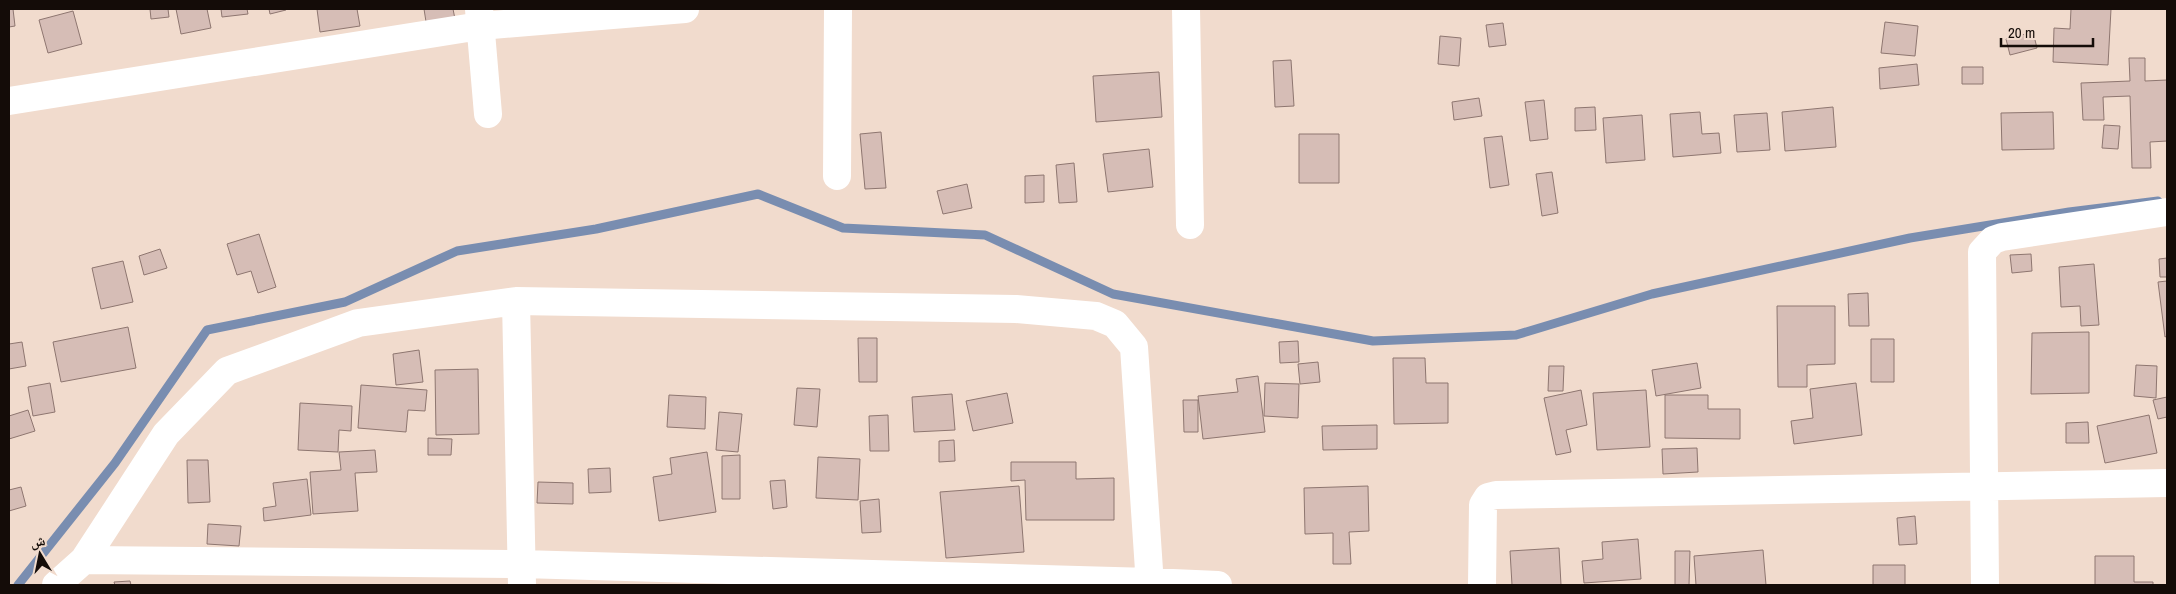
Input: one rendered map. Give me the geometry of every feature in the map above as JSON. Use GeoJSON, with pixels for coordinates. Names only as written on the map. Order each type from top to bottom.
{"type":"FeatureCollection","features":[{"type":"Feature","properties":{"kind":"street"},"geometry":{"type":"LineString","coordinates":[[9,101],[479,17],[685,9]]}},
{"type":"Feature","properties":{"kind":"street"},"geometry":{"type":"LineString","coordinates":[[837,176],[838,9]]}},
{"type":"Feature","properties":{"kind":"street"},"geometry":{"type":"LineString","coordinates":[[1186,9],[1190,225]]}},
{"type":"Feature","properties":{"kind":"street"},"geometry":{"type":"LineString","coordinates":[[479,17],[488,114]]}},
{"type":"Feature","properties":{"kind":"street"},"geometry":{"type":"LineString","coordinates":[[1985,585],[1982,252],[1993,240],[2002,236],[2167,212]]}},
{"type":"Feature","properties":{"kind":"street"},"geometry":{"type":"LineString","coordinates":[[516,300],[522,575]]}},
{"type":"Feature","properties":{"kind":"street"},"geometry":{"type":"LineString","coordinates":[[56,585],[84,560],[166,434],[227,371],[358,323],[516,300],[1016,309],[1103,318],[1115,324],[1134,347],[1150,583]]}},
{"type":"Feature","properties":{"kind":"street"},"geometry":{"type":"LineString","coordinates":[[1482,585],[1483,505],[1488,497],[1496,495],[2167,483]]}},
{"type":"Feature","properties":{"kind":"street"},"geometry":{"type":"LineString","coordinates":[[84,560],[522,575],[1218,585]]}},
{"type":"Feature","properties":{"kind":"building"},"geometry":{"type":"Polygon","coordinates":[[[9,9],[13,9],[15,26],[9,27],[9,9]]]}},
{"type":"Feature","properties":{"kind":"building"},"geometry":{"type":"Polygon","coordinates":[[[150,9],[168,9],[169,17],[151,19],[150,9]]]}},
{"type":"Feature","properties":{"kind":"building"},"geometry":{"type":"Polygon","coordinates":[[[176,9],[207,9],[211,28],[181,34],[176,9]]]}},
{"type":"Feature","properties":{"kind":"building"},"geometry":{"type":"Polygon","coordinates":[[[221,9],[247,9],[248,14],[222,17],[221,9]]]}},
{"type":"Feature","properties":{"kind":"building"},"geometry":{"type":"Polygon","coordinates":[[[269,9],[286,9],[286,10],[270,14],[269,9]]]}},
{"type":"Feature","properties":{"kind":"building"},"geometry":{"type":"Polygon","coordinates":[[[317,9],[357,9],[360,26],[320,32],[317,9]]]}},
{"type":"Feature","properties":{"kind":"building"},"geometry":{"type":"Polygon","coordinates":[[[424,9],[453,9],[456,24],[427,28],[424,9]]]}},
{"type":"Feature","properties":{"kind":"building"},"geometry":{"type":"Polygon","coordinates":[[[2071,9],[2111,9],[2108,65],[2053,62],[2054,28],[2070,29],[2071,9]]]}},
{"type":"Feature","properties":{"kind":"building"},"geometry":{"type":"Polygon","coordinates":[[[73,11],[82,44],[48,53],[39,20],[73,11]]]}},
{"type":"Feature","properties":{"kind":"building"},"geometry":{"type":"Polygon","coordinates":[[[1885,22],[1918,26],[1915,56],[1881,53],[1885,22]]]}},
{"type":"Feature","properties":{"kind":"building"},"geometry":{"type":"Polygon","coordinates":[[[1503,23],[1506,45],[1489,47],[1486,25],[1503,23]]]}},
{"type":"Feature","properties":{"kind":"building"},"geometry":{"type":"Polygon","coordinates":[[[2033,32],[2037,48],[2010,55],[2006,39],[2033,32]]]}},
{"type":"Feature","properties":{"kind":"building"},"geometry":{"type":"Polygon","coordinates":[[[1440,36],[1461,38],[1459,66],[1438,64],[1440,36]]]}},
{"type":"Feature","properties":{"kind":"building"},"geometry":{"type":"Polygon","coordinates":[[[2129,58],[2145,58],[2145,81],[2167,80],[2167,141],[2150,142],[2151,168],[2132,168],[2130,96],[2103,97],[2104,120],[2083,120],[2081,83],[2130,81],[2129,58]]]}},
{"type":"Feature","properties":{"kind":"building"},"geometry":{"type":"Polygon","coordinates":[[[1291,60],[1294,106],[1275,107],[1273,61],[1291,60]]]}},
{"type":"Feature","properties":{"kind":"building"},"geometry":{"type":"Polygon","coordinates":[[[1917,64],[1919,85],[1880,89],[1879,68],[1917,64]]]}},
{"type":"Feature","properties":{"kind":"building"},"geometry":{"type":"Polygon","coordinates":[[[1962,67],[1983,67],[1983,84],[1962,84],[1962,67]]]}},
{"type":"Feature","properties":{"kind":"building"},"geometry":{"type":"Polygon","coordinates":[[[1159,72],[1162,117],[1096,122],[1093,76],[1159,72]]]}},
{"type":"Feature","properties":{"kind":"building"},"geometry":{"type":"Polygon","coordinates":[[[1479,98],[1482,116],[1454,120],[1452,102],[1479,98]]]}},
{"type":"Feature","properties":{"kind":"building"},"geometry":{"type":"Polygon","coordinates":[[[1544,100],[1548,139],[1530,141],[1525,102],[1544,100]]]}},
{"type":"Feature","properties":{"kind":"building"},"geometry":{"type":"Polygon","coordinates":[[[1595,107],[1596,130],[1575,131],[1575,108],[1595,107]]]}},
{"type":"Feature","properties":{"kind":"building"},"geometry":{"type":"Polygon","coordinates":[[[1833,107],[1836,147],[1785,151],[1782,112],[1833,107]]]}},
{"type":"Feature","properties":{"kind":"building"},"geometry":{"type":"Polygon","coordinates":[[[1700,112],[1702,134],[1719,133],[1721,153],[1673,157],[1670,114],[1700,112]]]}},
{"type":"Feature","properties":{"kind":"building"},"geometry":{"type":"Polygon","coordinates":[[[2053,112],[2054,149],[2002,150],[2001,113],[2053,112]]]}},
{"type":"Feature","properties":{"kind":"building"},"geometry":{"type":"Polygon","coordinates":[[[1767,113],[1770,150],[1737,152],[1734,115],[1767,113]]]}},
{"type":"Feature","properties":{"kind":"building"},"geometry":{"type":"Polygon","coordinates":[[[1642,115],[1645,160],[1606,163],[1603,118],[1642,115]]]}},
{"type":"Feature","properties":{"kind":"building"},"geometry":{"type":"Polygon","coordinates":[[[2104,125],[2120,126],[2118,149],[2102,148],[2104,125]]]}},
{"type":"Feature","properties":{"kind":"building"},"geometry":{"type":"Polygon","coordinates":[[[881,132],[886,188],[865,189],[860,134],[881,132]]]}},
{"type":"Feature","properties":{"kind":"building"},"geometry":{"type":"Polygon","coordinates":[[[1299,134],[1339,134],[1339,183],[1299,183],[1299,134]]]}},
{"type":"Feature","properties":{"kind":"building"},"geometry":{"type":"Polygon","coordinates":[[[1502,136],[1509,185],[1490,188],[1484,138],[1502,136]]]}},
{"type":"Feature","properties":{"kind":"building"},"geometry":{"type":"Polygon","coordinates":[[[1149,149],[1153,187],[1108,192],[1103,154],[1149,149]]]}},
{"type":"Feature","properties":{"kind":"building"},"geometry":{"type":"Polygon","coordinates":[[[1074,163],[1077,202],[1059,203],[1056,165],[1074,163]]]}},
{"type":"Feature","properties":{"kind":"building"},"geometry":{"type":"Polygon","coordinates":[[[1552,172],[1558,213],[1542,216],[1536,174],[1552,172]]]}},
{"type":"Feature","properties":{"kind":"building"},"geometry":{"type":"Polygon","coordinates":[[[1044,175],[1044,202],[1025,203],[1025,176],[1044,175]]]}},
{"type":"Feature","properties":{"kind":"building"},"geometry":{"type":"Polygon","coordinates":[[[967,184],[972,208],[943,214],[937,191],[967,184]]]}},
{"type":"Feature","properties":{"kind":"building"},"geometry":{"type":"Polygon","coordinates":[[[259,234],[276,287],[258,293],[251,271],[237,275],[227,244],[259,234]]]}},
{"type":"Feature","properties":{"kind":"building"},"geometry":{"type":"Polygon","coordinates":[[[160,249],[167,268],[144,275],[139,256],[160,249]]]}},
{"type":"Feature","properties":{"kind":"building"},"geometry":{"type":"Polygon","coordinates":[[[2031,254],[2032,271],[2012,273],[2010,255],[2031,254]]]}},
{"type":"Feature","properties":{"kind":"building"},"geometry":{"type":"Polygon","coordinates":[[[2167,258],[2167,277],[2160,277],[2159,259],[2167,258]]]}},
{"type":"Feature","properties":{"kind":"building"},"geometry":{"type":"Polygon","coordinates":[[[123,261],[133,302],[101,309],[92,268],[123,261]]]}},
{"type":"Feature","properties":{"kind":"building"},"geometry":{"type":"Polygon","coordinates":[[[2094,264],[2099,325],[2081,326],[2080,306],[2061,307],[2059,267],[2094,264]]]}},
{"type":"Feature","properties":{"kind":"building"},"geometry":{"type":"Polygon","coordinates":[[[2167,281],[2167,336],[2165,337],[2158,282],[2167,281]]]}},
{"type":"Feature","properties":{"kind":"building"},"geometry":{"type":"Polygon","coordinates":[[[1868,293],[1869,326],[1849,326],[1848,294],[1868,293]]]}},
{"type":"Feature","properties":{"kind":"building"},"geometry":{"type":"Polygon","coordinates":[[[1777,306],[1835,306],[1835,364],[1807,365],[1807,387],[1778,387],[1777,306]]]}},
{"type":"Feature","properties":{"kind":"building"},"geometry":{"type":"Polygon","coordinates":[[[128,327],[136,368],[61,382],[53,342],[128,327]]]}},
{"type":"Feature","properties":{"kind":"building"},"geometry":{"type":"Polygon","coordinates":[[[2089,332],[2089,393],[2031,394],[2032,333],[2089,332]]]}},
{"type":"Feature","properties":{"kind":"building"},"geometry":{"type":"Polygon","coordinates":[[[858,338],[877,338],[877,382],[859,382],[858,338]]]}},
{"type":"Feature","properties":{"kind":"building"},"geometry":{"type":"Polygon","coordinates":[[[1871,339],[1894,339],[1894,382],[1871,382],[1871,339]]]}},
{"type":"Feature","properties":{"kind":"building"},"geometry":{"type":"Polygon","coordinates":[[[1298,341],[1299,362],[1280,363],[1279,342],[1298,341]]]}},
{"type":"Feature","properties":{"kind":"building"},"geometry":{"type":"Polygon","coordinates":[[[22,342],[26,366],[9,369],[9,344],[22,342]]]}},
{"type":"Feature","properties":{"kind":"building"},"geometry":{"type":"Polygon","coordinates":[[[419,350],[423,382],[396,385],[393,354],[419,350]]]}},
{"type":"Feature","properties":{"kind":"building"},"geometry":{"type":"Polygon","coordinates":[[[1393,358],[1425,358],[1426,383],[1448,383],[1448,423],[1394,424],[1393,358]]]}},
{"type":"Feature","properties":{"kind":"building"},"geometry":{"type":"Polygon","coordinates":[[[1318,362],[1320,382],[1300,384],[1298,364],[1318,362]]]}},
{"type":"Feature","properties":{"kind":"building"},"geometry":{"type":"Polygon","coordinates":[[[1697,363],[1701,388],[1656,396],[1652,370],[1697,363]]]}},
{"type":"Feature","properties":{"kind":"building"},"geometry":{"type":"Polygon","coordinates":[[[2136,365],[2157,366],[2156,398],[2134,396],[2136,365]]]}},
{"type":"Feature","properties":{"kind":"building"},"geometry":{"type":"Polygon","coordinates":[[[1549,366],[1564,366],[1563,391],[1548,391],[1549,366]]]}},
{"type":"Feature","properties":{"kind":"building"},"geometry":{"type":"Polygon","coordinates":[[[478,369],[479,434],[436,435],[435,370],[478,369]]]}},
{"type":"Feature","properties":{"kind":"building"},"geometry":{"type":"Polygon","coordinates":[[[1258,376],[1265,432],[1203,439],[1198,396],[1238,392],[1236,379],[1258,376]]]}},
{"type":"Feature","properties":{"kind":"building"},"geometry":{"type":"Polygon","coordinates":[[[50,383],[55,412],[33,416],[28,387],[50,383]]]}},
{"type":"Feature","properties":{"kind":"building"},"geometry":{"type":"Polygon","coordinates":[[[1265,383],[1299,384],[1298,418],[1264,416],[1265,383]]]}},
{"type":"Feature","properties":{"kind":"building"},"geometry":{"type":"Polygon","coordinates":[[[1856,383],[1862,435],[1794,444],[1791,421],[1813,418],[1810,389],[1856,383]]]}},
{"type":"Feature","properties":{"kind":"building"},"geometry":{"type":"Polygon","coordinates":[[[361,385],[427,390],[425,411],[408,410],[406,432],[358,428],[361,385]]]}},
{"type":"Feature","properties":{"kind":"building"},"geometry":{"type":"Polygon","coordinates":[[[797,388],[820,389],[817,427],[794,425],[797,388]]]}},
{"type":"Feature","properties":{"kind":"building"},"geometry":{"type":"Polygon","coordinates":[[[1581,390],[1587,425],[1566,430],[1571,452],[1556,455],[1544,398],[1581,390]]]}},
{"type":"Feature","properties":{"kind":"building"},"geometry":{"type":"Polygon","coordinates":[[[1646,390],[1650,447],[1597,450],[1593,393],[1646,390]]]}},
{"type":"Feature","properties":{"kind":"building"},"geometry":{"type":"Polygon","coordinates":[[[1007,393],[1013,423],[973,431],[966,401],[1007,393]]]}},
{"type":"Feature","properties":{"kind":"building"},"geometry":{"type":"Polygon","coordinates":[[[952,394],[955,430],[914,432],[912,397],[952,394]]]}},
{"type":"Feature","properties":{"kind":"building"},"geometry":{"type":"Polygon","coordinates":[[[669,395],[706,397],[705,429],[667,427],[669,395]]]}},
{"type":"Feature","properties":{"kind":"building"},"geometry":{"type":"Polygon","coordinates":[[[1665,395],[1708,395],[1708,409],[1740,409],[1740,439],[1665,438],[1665,395]]]}},
{"type":"Feature","properties":{"kind":"building"},"geometry":{"type":"Polygon","coordinates":[[[2167,397],[2167,417],[2158,419],[2153,400],[2167,397]]]}},
{"type":"Feature","properties":{"kind":"building"},"geometry":{"type":"Polygon","coordinates":[[[1183,400],[1198,400],[1198,432],[1184,432],[1183,400]]]}},
{"type":"Feature","properties":{"kind":"building"},"geometry":{"type":"Polygon","coordinates":[[[300,403],[352,406],[351,431],[339,430],[338,452],[298,450],[300,403]]]}},
{"type":"Feature","properties":{"kind":"building"},"geometry":{"type":"Polygon","coordinates":[[[28,410],[35,431],[9,439],[9,416],[28,410]]]}},
{"type":"Feature","properties":{"kind":"building"},"geometry":{"type":"Polygon","coordinates":[[[719,412],[742,414],[738,452],[716,450],[719,412]]]}},
{"type":"Feature","properties":{"kind":"building"},"geometry":{"type":"Polygon","coordinates":[[[888,415],[889,451],[870,451],[869,416],[888,415]]]}},
{"type":"Feature","properties":{"kind":"building"},"geometry":{"type":"Polygon","coordinates":[[[2149,415],[2157,453],[2105,463],[2097,426],[2149,415]]]}},
{"type":"Feature","properties":{"kind":"building"},"geometry":{"type":"Polygon","coordinates":[[[2088,422],[2089,443],[2066,443],[2066,423],[2088,422]]]}},
{"type":"Feature","properties":{"kind":"building"},"geometry":{"type":"Polygon","coordinates":[[[1377,425],[1377,449],[1323,450],[1322,426],[1377,425]]]}},
{"type":"Feature","properties":{"kind":"building"},"geometry":{"type":"Polygon","coordinates":[[[428,438],[452,439],[451,455],[428,455],[428,438]]]}},
{"type":"Feature","properties":{"kind":"building"},"geometry":{"type":"Polygon","coordinates":[[[954,440],[955,461],[939,462],[939,441],[954,440]]]}},
{"type":"Feature","properties":{"kind":"building"},"geometry":{"type":"Polygon","coordinates":[[[1697,448],[1698,472],[1663,474],[1662,449],[1697,448]]]}},
{"type":"Feature","properties":{"kind":"building"},"geometry":{"type":"Polygon","coordinates":[[[375,450],[377,472],[355,473],[358,511],[313,514],[310,472],[341,470],[339,452],[375,450]]]}},
{"type":"Feature","properties":{"kind":"building"},"geometry":{"type":"Polygon","coordinates":[[[707,452],[716,512],[659,521],[653,477],[672,474],[670,458],[707,452]]]}},
{"type":"Feature","properties":{"kind":"building"},"geometry":{"type":"Polygon","coordinates":[[[740,455],[740,499],[722,499],[722,456],[740,455]]]}},
{"type":"Feature","properties":{"kind":"building"},"geometry":{"type":"Polygon","coordinates":[[[818,457],[860,459],[858,500],[816,498],[818,457]]]}},
{"type":"Feature","properties":{"kind":"building"},"geometry":{"type":"Polygon","coordinates":[[[187,460],[208,460],[210,502],[188,503],[187,460]]]}},
{"type":"Feature","properties":{"kind":"building"},"geometry":{"type":"Polygon","coordinates":[[[1011,462],[1076,462],[1076,479],[1114,478],[1114,520],[1026,520],[1025,480],[1011,481],[1011,462]]]}},
{"type":"Feature","properties":{"kind":"building"},"geometry":{"type":"Polygon","coordinates":[[[610,468],[611,492],[589,493],[588,469],[610,468]]]}},
{"type":"Feature","properties":{"kind":"building"},"geometry":{"type":"Polygon","coordinates":[[[307,479],[311,515],[264,521],[263,508],[276,506],[273,483],[307,479]]]}},
{"type":"Feature","properties":{"kind":"building"},"geometry":{"type":"Polygon","coordinates":[[[785,480],[787,507],[773,509],[770,481],[785,480]]]}},
{"type":"Feature","properties":{"kind":"building"},"geometry":{"type":"Polygon","coordinates":[[[538,482],[573,483],[573,504],[537,503],[538,482]]]}},
{"type":"Feature","properties":{"kind":"building"},"geometry":{"type":"Polygon","coordinates":[[[1019,486],[1024,552],[946,558],[940,492],[1019,486]]]}},
{"type":"Feature","properties":{"kind":"building"},"geometry":{"type":"Polygon","coordinates":[[[1368,486],[1369,531],[1349,532],[1351,564],[1333,564],[1333,533],[1305,534],[1304,488],[1368,486]]]}},
{"type":"Feature","properties":{"kind":"building"},"geometry":{"type":"Polygon","coordinates":[[[21,487],[26,506],[9,511],[9,490],[21,487]]]}},
{"type":"Feature","properties":{"kind":"building"},"geometry":{"type":"Polygon","coordinates":[[[879,499],[881,532],[862,533],[860,501],[879,499]]]}},
{"type":"Feature","properties":{"kind":"building"},"geometry":{"type":"Polygon","coordinates":[[[1915,516],[1917,544],[1899,545],[1897,518],[1915,516]]]}},
{"type":"Feature","properties":{"kind":"building"},"geometry":{"type":"Polygon","coordinates":[[[208,524],[241,526],[239,546],[207,544],[208,524]]]}},
{"type":"Feature","properties":{"kind":"building"},"geometry":{"type":"Polygon","coordinates":[[[1638,539],[1641,579],[1584,583],[1582,561],[1603,559],[1602,542],[1638,539]]]}},
{"type":"Feature","properties":{"kind":"building"},"geometry":{"type":"Polygon","coordinates":[[[1559,548],[1561,585],[1512,585],[1510,551],[1559,548]]]}},
{"type":"Feature","properties":{"kind":"building"},"geometry":{"type":"Polygon","coordinates":[[[1763,550],[1766,585],[1696,585],[1694,556],[1763,550]]]}},
{"type":"Feature","properties":{"kind":"building"},"geometry":{"type":"Polygon","coordinates":[[[1675,551],[1690,551],[1689,585],[1675,585],[1675,551]]]}},
{"type":"Feature","properties":{"kind":"building"},"geometry":{"type":"Polygon","coordinates":[[[2095,556],[2134,556],[2134,582],[2153,582],[2153,585],[2095,585],[2095,556]]]}},
{"type":"Feature","properties":{"kind":"building"},"geometry":{"type":"Polygon","coordinates":[[[1873,565],[1905,565],[1905,585],[1873,585],[1873,565]]]}},
{"type":"Feature","properties":{"kind":"building"},"geometry":{"type":"Polygon","coordinates":[[[130,581],[131,585],[115,585],[114,582],[130,581]]]}},
{"type":"Feature","properties":{"kind":"waterway"},"geometry":{"type":"LineString","coordinates":[[18,585],[115,463],[207,330],[345,302],[457,251],[596,229],[758,194],[843,228],[985,235],[1113,294],[1373,341],[1516,335],[1652,294],[1910,238],[2069,212],[2158,201]]}}]}
